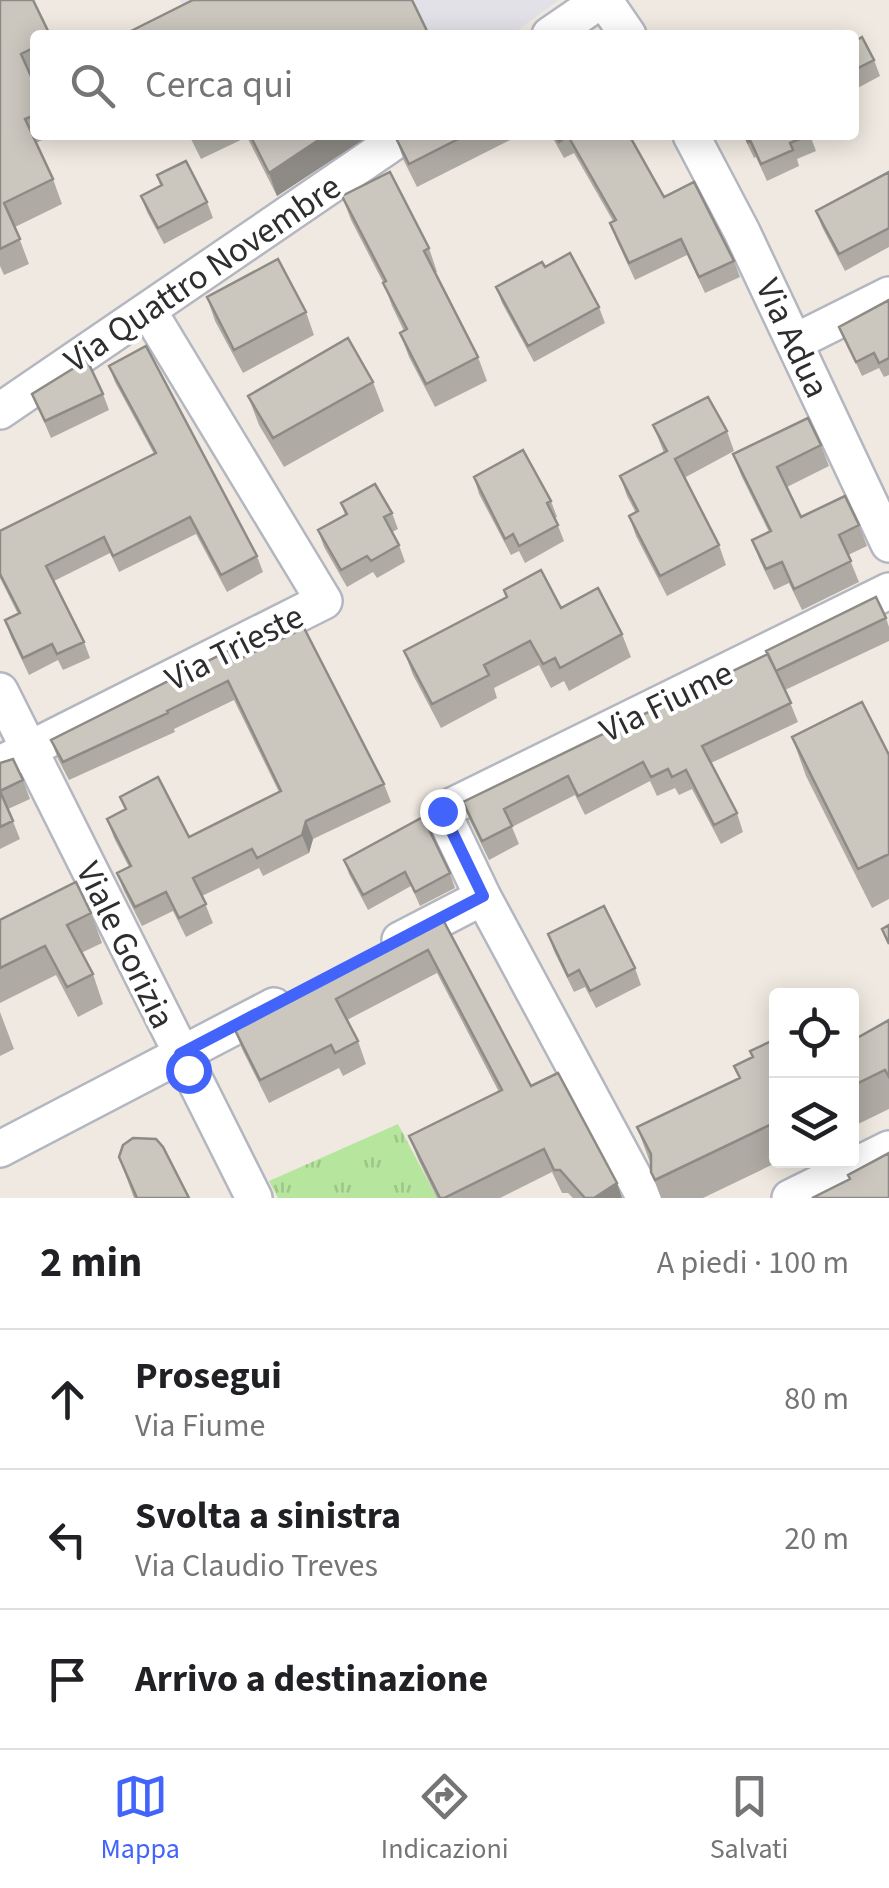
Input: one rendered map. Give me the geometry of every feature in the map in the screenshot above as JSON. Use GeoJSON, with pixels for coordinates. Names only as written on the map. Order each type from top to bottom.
{"type":"FeatureCollection","features":[{"type":"Feature","properties":{"kind":"street"},"geometry":{"type":"LineString","coordinates":[[558,30],[603,0],[624,30]]}},
{"type":"Feature","properties":{"kind":"street","name":"Via Quattro Novembre"},"geometry":{"type":"LineString","coordinates":[[0,412],[397,140]]}},
{"type":"Feature","properties":{"kind":"street","name":"Via Adua"},"geometry":{"type":"LineString","coordinates":[[693,140],[795,342],[889,544]]}},
{"type":"Feature","properties":{"kind":"street"},"geometry":{"type":"LineString","coordinates":[[795,342],[889,294]]}},
{"type":"Feature","properties":{"kind":"street","name":"Via Trieste"},"geometry":{"type":"LineString","coordinates":[[15,757],[324,601],[148,310]]}},
{"type":"Feature","properties":{"kind":"street","name":"Via Fiume"},"geometry":{"type":"LineString","coordinates":[[483,896],[442,811],[889,591]]}},
{"type":"Feature","properties":{"kind":"street","name":"Viale Gorizia"},"geometry":{"type":"LineString","coordinates":[[0,691],[15,757],[180,1054],[254,1198]]}},
{"type":"Feature","properties":{"kind":"street"},"geometry":{"type":"LineString","coordinates":[[365,958],[483,896],[644,1198]]}},
{"type":"Feature","properties":{"kind":"street"},"geometry":{"type":"LineString","coordinates":[[0,1149],[298,993]]}},
{"type":"Feature","properties":{"kind":"street"},"geometry":{"type":"LineString","coordinates":[[790,1198],[889,1149]]}},
{"type":"Feature","properties":{"kind":"shaded area"},"geometry":{"type":"Polygon","coordinates":[[[180,0],[559,0],[518,30],[194,30],[180,0]]]}},
{"type":"Feature","properties":{"kind":"green space"},"geometry":{"type":"Polygon","coordinates":[[[398,1124],[437,1198],[278,1198],[269,1181],[398,1124]]]}},
{"type":"Feature","properties":{"kind":"building"},"geometry":{"type":"Polygon","coordinates":[[[0,0],[33,0],[48,30],[30,30],[30,50],[21,54],[30,74],[30,117],[25,119],[30,140],[35,140],[53,179],[4,203],[20,239],[0,249],[0,0]]]}},
{"type":"Feature","properties":{"kind":"building"},"geometry":{"type":"Polygon","coordinates":[[[193,0],[412,0],[427,30],[133,30],[193,0]]]}},
{"type":"Feature","properties":{"kind":"building"},"geometry":{"type":"Polygon","coordinates":[[[862,37],[874,60],[859,68],[862,37]]]}},
{"type":"Feature","properties":{"kind":"building"},"geometry":{"type":"Polygon","coordinates":[[[252,140],[318,140],[269,173],[252,140]]]}},
{"type":"Feature","properties":{"kind":"building"},"geometry":{"type":"Polygon","coordinates":[[[397,140],[456,140],[409,164],[397,140]]]}},
{"type":"Feature","properties":{"kind":"building"},"geometry":{"type":"Polygon","coordinates":[[[570,140],[632,140],[664,197],[694,182],[734,261],[699,277],[681,239],[629,263],[610,223],[616,220],[570,140]]]}},
{"type":"Feature","properties":{"kind":"building"},"geometry":{"type":"Polygon","coordinates":[[[750,140],[797,140],[790,143],[793,150],[761,164],[750,140]]]}},
{"type":"Feature","properties":{"kind":"building"},"geometry":{"type":"Polygon","coordinates":[[[186,161],[207,202],[158,228],[141,196],[162,185],[157,175],[186,161]]]}},
{"type":"Feature","properties":{"kind":"building"},"geometry":{"type":"Polygon","coordinates":[[[390,172],[429,248],[424,251],[478,357],[426,384],[400,333],[407,329],[383,283],[386,281],[342,196],[390,172]]]}},
{"type":"Feature","properties":{"kind":"building"},"geometry":{"type":"Polygon","coordinates":[[[889,172],[889,228],[839,254],[816,211],[889,172]]]}},
{"type":"Feature","properties":{"kind":"building"},"geometry":{"type":"Polygon","coordinates":[[[570,253],[599,307],[528,346],[496,287],[542,262],[545,267],[570,253]]]}},
{"type":"Feature","properties":{"kind":"building"},"geometry":{"type":"Polygon","coordinates":[[[278,259],[306,312],[234,350],[207,297],[278,259]]]}},
{"type":"Feature","properties":{"kind":"building"},"geometry":{"type":"Polygon","coordinates":[[[889,300],[889,358],[879,363],[874,353],[856,362],[839,327],[889,300]]]}},
{"type":"Feature","properties":{"kind":"building"},"geometry":{"type":"Polygon","coordinates":[[[348,338],[373,382],[273,438],[248,396],[348,338]]]}},
{"type":"Feature","properties":{"kind":"building"},"geometry":{"type":"Polygon","coordinates":[[[146,346],[257,556],[221,575],[190,517],[113,556],[104,537],[46,566],[84,642],[57,654],[52,644],[23,658],[5,620],[20,613],[0,574],[0,531],[156,453],[109,366],[146,346]]]}},
{"type":"Feature","properties":{"kind":"building"},"geometry":{"type":"Polygon","coordinates":[[[87,360],[103,394],[45,421],[32,394],[87,360]]]}},
{"type":"Feature","properties":{"kind":"building"},"geometry":{"type":"Polygon","coordinates":[[[708,397],[727,431],[675,459],[719,545],[660,576],[629,516],[638,511],[620,476],[667,451],[653,425],[708,397]]]}},
{"type":"Feature","properties":{"kind":"building"},"geometry":{"type":"Polygon","coordinates":[[[808,418],[821,445],[777,467],[801,517],[845,496],[859,525],[839,535],[851,561],[794,589],[782,562],[766,569],[752,540],[771,531],[733,454],[808,418]]]}},
{"type":"Feature","properties":{"kind":"building"},"geometry":{"type":"Polygon","coordinates":[[[523,450],[551,501],[547,503],[558,525],[519,546],[513,534],[505,539],[474,477],[523,450]]]}},
{"type":"Feature","properties":{"kind":"building"},"geometry":{"type":"Polygon","coordinates":[[[375,484],[392,513],[384,517],[399,545],[371,561],[367,556],[341,570],[318,530],[347,514],[341,503],[375,484]]]}},
{"type":"Feature","properties":{"kind":"building"},"geometry":{"type":"Polygon","coordinates":[[[541,570],[561,608],[598,588],[622,634],[560,668],[555,658],[543,664],[530,641],[484,665],[489,675],[432,704],[404,651],[507,597],[504,590],[541,570]]]}},
{"type":"Feature","properties":{"kind":"building"},"geometry":{"type":"Polygon","coordinates":[[[876,597],[886,618],[776,671],[766,651],[876,597]]]}},
{"type":"Feature","properties":{"kind":"building"},"geometry":{"type":"Polygon","coordinates":[[[304,628],[384,784],[306,821],[302,835],[257,858],[252,849],[193,878],[206,904],[179,918],[166,892],[135,907],[117,873],[131,866],[107,819],[126,809],[120,797],[158,777],[189,837],[281,791],[228,681],[63,762],[51,740],[236,647],[242,658],[304,628]]]}},
{"type":"Feature","properties":{"kind":"building"},"geometry":{"type":"Polygon","coordinates":[[[768,654],[791,703],[702,746],[737,813],[714,825],[686,770],[672,777],[668,769],[651,777],[643,762],[578,796],[568,776],[504,809],[512,826],[482,841],[463,802],[768,654]]]}},
{"type":"Feature","properties":{"kind":"building"},"geometry":{"type":"Polygon","coordinates":[[[862,702],[889,755],[889,854],[858,869],[792,737],[862,702]]]}},
{"type":"Feature","properties":{"kind":"building"},"geometry":{"type":"Polygon","coordinates":[[[13,759],[23,780],[0,791],[0,763],[13,759]]]}},
{"type":"Feature","properties":{"kind":"building"},"geometry":{"type":"Polygon","coordinates":[[[0,791],[13,821],[0,827],[0,791]]]}},
{"type":"Feature","properties":{"kind":"building"},"geometry":{"type":"Polygon","coordinates":[[[423,817],[450,873],[415,892],[405,872],[363,895],[344,860],[423,817]]]}},
{"type":"Feature","properties":{"kind":"building"},"geometry":{"type":"Polygon","coordinates":[[[76,882],[91,913],[67,925],[93,974],[67,987],[45,946],[0,968],[0,920],[76,882]]]}},
{"type":"Feature","properties":{"kind":"building"},"geometry":{"type":"Polygon","coordinates":[[[604,906],[635,968],[590,991],[579,970],[568,976],[548,934],[604,906]]]}},
{"type":"Feature","properties":{"kind":"building"},"geometry":{"type":"Polygon","coordinates":[[[441,916],[531,1086],[558,1073],[617,1183],[594,1198],[585,1198],[560,1170],[554,1170],[544,1149],[440,1198],[409,1136],[502,1090],[428,950],[336,999],[358,1041],[335,1053],[331,1045],[260,1080],[233,1026],[441,916]]]}},
{"type":"Feature","properties":{"kind":"building"},"geometry":{"type":"Polygon","coordinates":[[[889,925],[889,944],[882,929],[889,925]]]}},
{"type":"Feature","properties":{"kind":"building"},"geometry":{"type":"Polygon","coordinates":[[[889,1020],[889,1077],[885,1070],[859,1083],[859,1037],[889,1020]]]}},
{"type":"Feature","properties":{"kind":"building"},"geometry":{"type":"Polygon","coordinates":[[[769,1042],[769,1125],[655,1180],[651,1154],[637,1127],[740,1078],[734,1066],[753,1057],[750,1051],[769,1042]]]}},
{"type":"Feature","properties":{"kind":"building"},"geometry":{"type":"Polygon","coordinates":[[[133,1138],[156,1139],[189,1198],[137,1198],[119,1157],[123,1145],[133,1138]]]}},
{"type":"Feature","properties":{"kind":"building"},"geometry":{"type":"Polygon","coordinates":[[[889,1153],[889,1198],[812,1198],[850,1179],[848,1175],[889,1153]]]}},
{"type":"Feature","properties":{"kind":"route"},"geometry":{"type":"LineString","coordinates":[[188,1070],[180,1054],[483,896],[442,811]]}}]}
